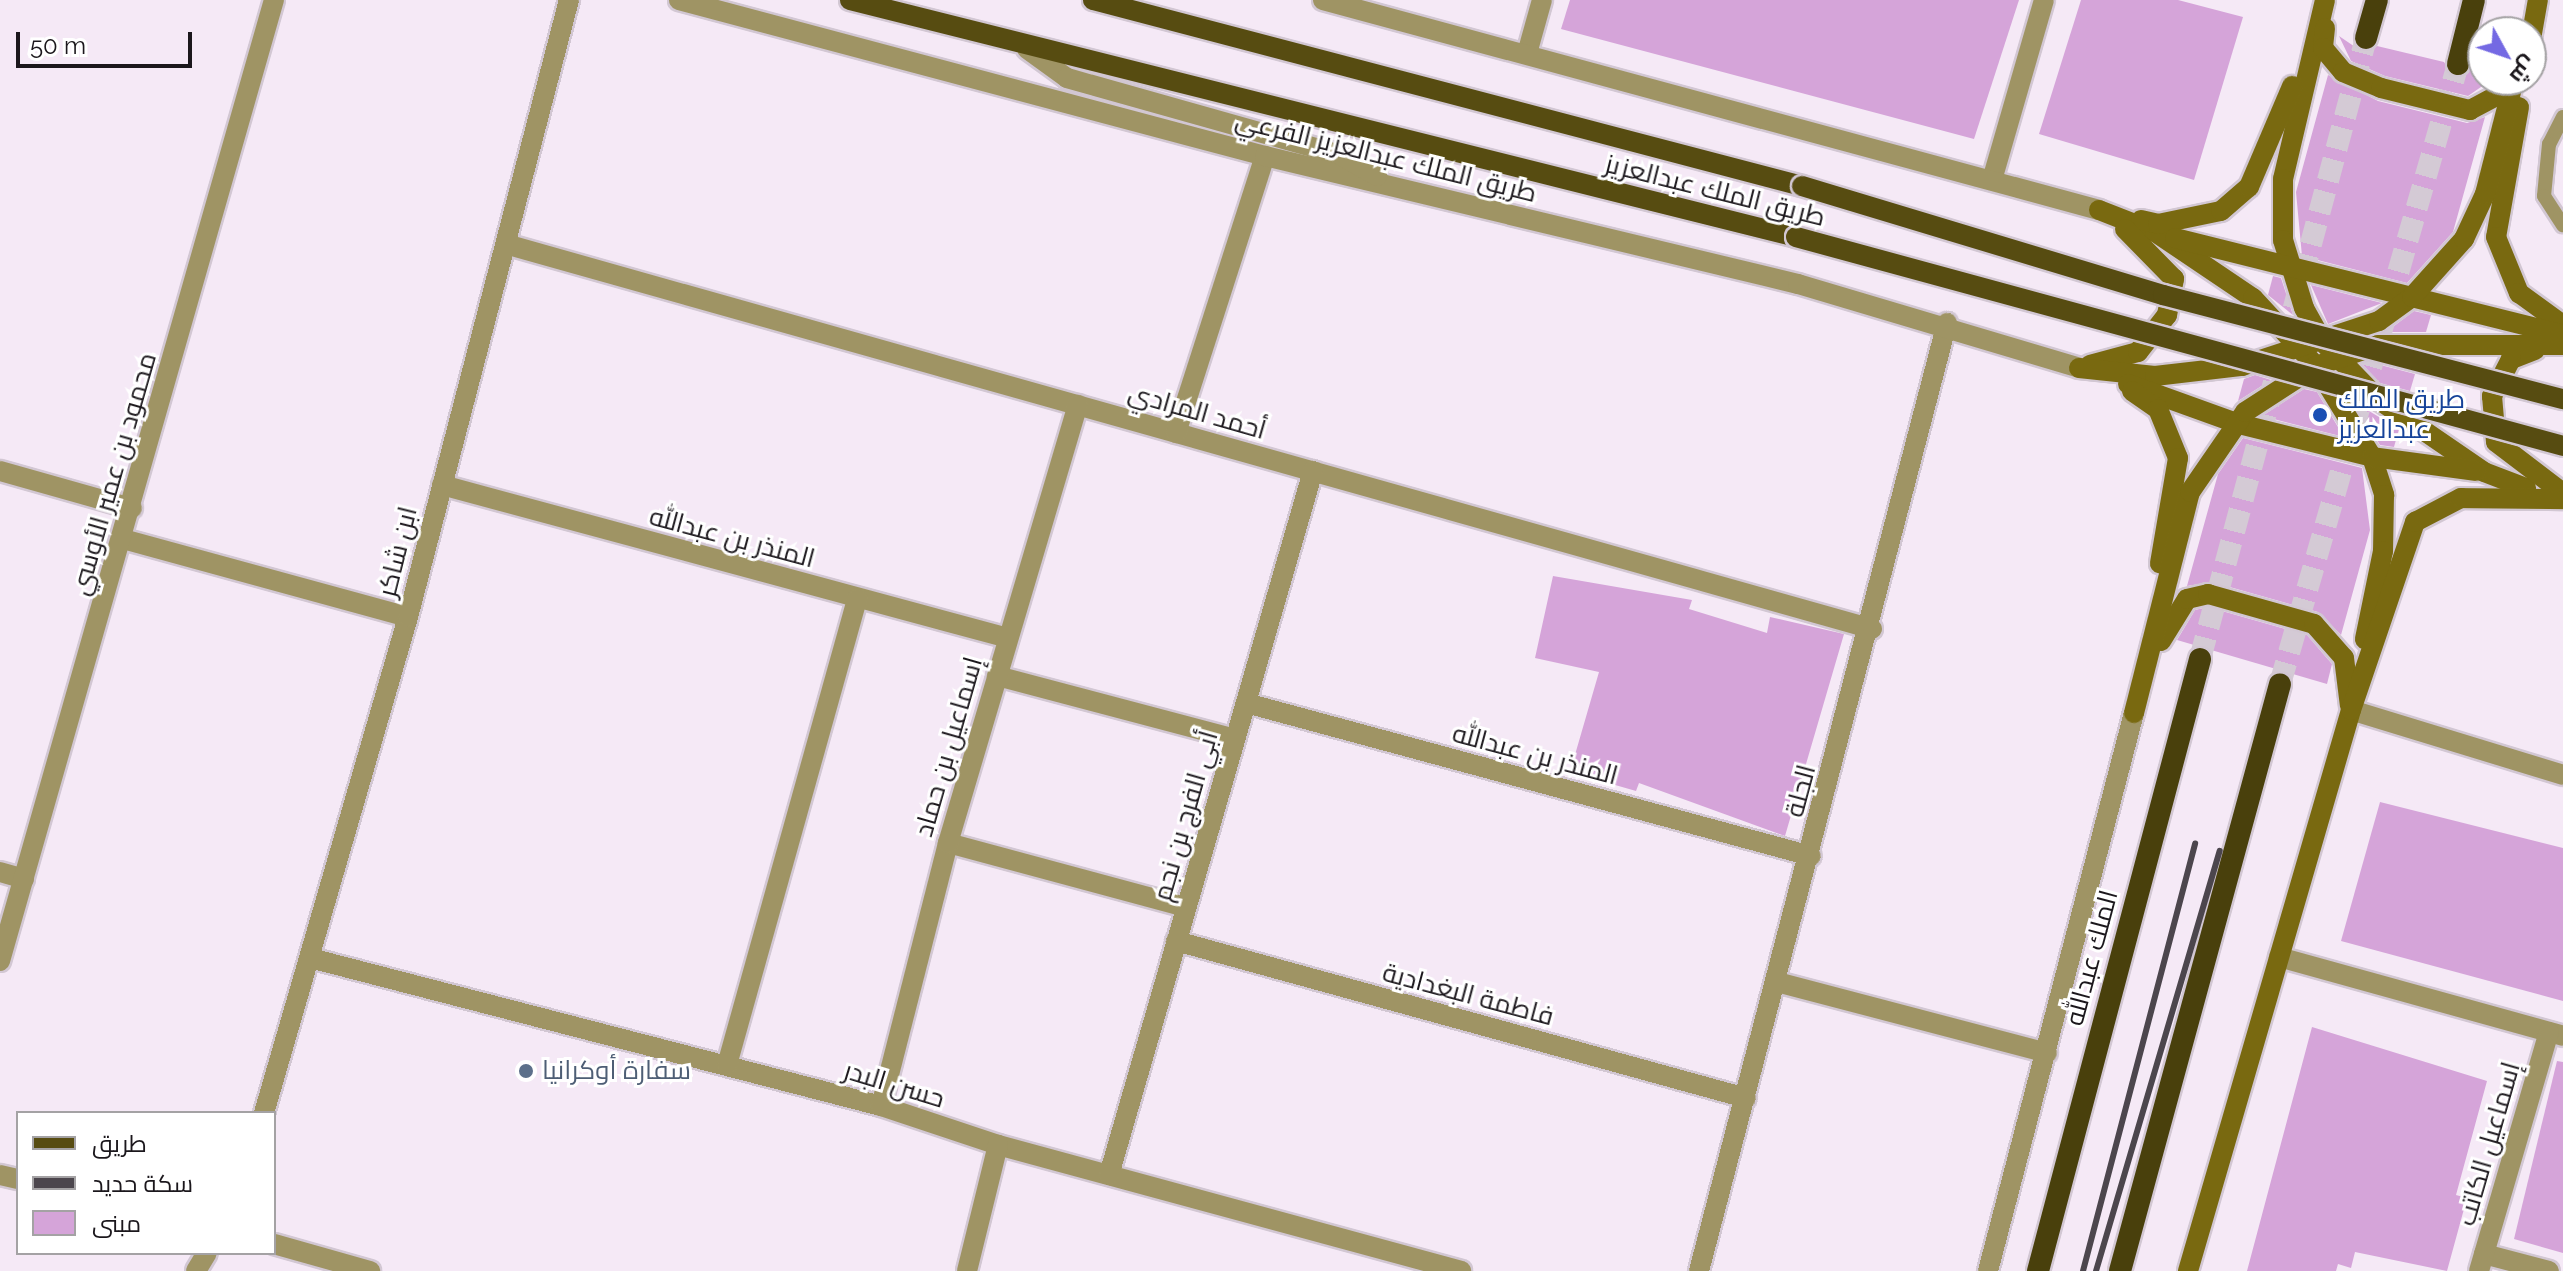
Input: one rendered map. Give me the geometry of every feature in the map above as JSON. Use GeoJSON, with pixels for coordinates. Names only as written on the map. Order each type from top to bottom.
{"type":"FeatureCollection","features":[{"type":"Feature","properties":{"kind":"highway"},"geometry":{"type":"LineString","coordinates":[[2366,38],[2377,0]]}},
{"type":"Feature","properties":{"kind":"highway"},"geometry":{"type":"LineString","coordinates":[[2458,64],[2474,0]]}},
{"type":"Feature","properties":{"kind":"highway","name":"الملك عبدالله"},"geometry":{"type":"LineString","coordinates":[[2038,1271],[2200,659]]}},
{"type":"Feature","properties":{"kind":"highway"},"geometry":{"type":"LineString","coordinates":[[2120,1271],[2280,684]]}},
{"type":"Feature","properties":{"kind":"main road","name":"طريق الملك عبدالعزيز"},"geometry":{"type":"LineString","coordinates":[[1093,0],[1802,186],[2163,295],[2563,399]]}},
{"type":"Feature","properties":{"kind":"main road"},"geometry":{"type":"LineString","coordinates":[[2325,0],[2323,48],[2343,72],[2470,110],[2496,96]]}},
{"type":"Feature","properties":{"kind":"main road"},"geometry":{"type":"LineString","coordinates":[[2099,210],[2158,224],[2221,211],[2249,187],[2325,0]]}},
{"type":"Feature","properties":{"kind":"main road"},"geometry":{"type":"LineString","coordinates":[[2325,0],[2285,166],[2283,240],[2290,269],[2330,349],[2390,408],[2484,472]]}},
{"type":"Feature","properties":{"kind":"main road","name":"طريق الملك عبدالعزيز"},"geometry":{"type":"LineString","coordinates":[[858,1],[1027,49],[1796,237],[2563,446]]}},
{"type":"Feature","properties":{"kind":"main road"},"geometry":{"type":"LineString","coordinates":[[2134,713],[2190,492],[2245,412],[2316,366],[2330,349],[2379,321],[2412,297],[2464,239],[2485,194],[2510,96]]}},
{"type":"Feature","properties":{"kind":"main road"},"geometry":{"type":"LineString","coordinates":[[2521,96],[2496,237],[2519,293],[2563,325]]}},
{"type":"Feature","properties":{"kind":"main road"},"geometry":{"type":"LineString","coordinates":[[2099,210],[2155,232],[2290,269],[2563,335]]}},
{"type":"Feature","properties":{"kind":"main road"},"geometry":{"type":"LineString","coordinates":[[2079,368],[2138,352],[2167,315],[2174,279],[2149,246],[2099,210]]}},
{"type":"Feature","properties":{"kind":"main road"},"geometry":{"type":"LineString","coordinates":[[2155,232],[2253,298],[2303,348],[2372,457],[2384,495],[2383,551],[2351,710]]}},
{"type":"Feature","properties":{"kind":"main road"},"geometry":{"type":"LineString","coordinates":[[2079,368],[2197,373],[2303,348],[2378,345],[2563,346]]}},
{"type":"Feature","properties":{"kind":"main road"},"geometry":{"type":"LineString","coordinates":[[2563,346],[2511,359],[2492,396],[2496,442],[2563,497]]}},
{"type":"Feature","properties":{"kind":"main road"},"geometry":{"type":"LineString","coordinates":[[2079,368],[2239,424],[2372,457],[2484,472],[2563,497]]}},
{"type":"Feature","properties":{"kind":"main road"},"geometry":{"type":"LineString","coordinates":[[2079,368],[2158,409],[2178,458],[2134,713]]}},
{"type":"Feature","properties":{"kind":"main road"},"geometry":{"type":"LineString","coordinates":[[2188,1271],[2351,710],[2415,522],[2461,498],[2563,497]]}},
{"type":"Feature","properties":{"kind":"main road"},"geometry":{"type":"LineString","coordinates":[[2134,713],[2169,622],[2187,599],[2208,594],[2314,624],[2330,636],[2344,658],[2351,710]]}},
{"type":"Feature","properties":{"kind":"street","name":"محمود بن عمير الأوسي"},"geometry":{"type":"LineString","coordinates":[[0,961],[132,508],[274,0]]}},
{"type":"Feature","properties":{"kind":"street","name":"ابن شاكر"},"geometry":{"type":"LineString","coordinates":[[265,1111],[408,617],[509,245],[569,0]]}},
{"type":"Feature","properties":{"kind":"street","name":"طريق الملك عبدالعزيز الفرعي"},"geometry":{"type":"LineString","coordinates":[[679,0],[1265,156],[1947,323],[2079,368]]}},
{"type":"Feature","properties":{"kind":"street"},"geometry":{"type":"LineString","coordinates":[[1323,0],[1528,50],[2099,210]]}},
{"type":"Feature","properties":{"kind":"street"},"geometry":{"type":"LineString","coordinates":[[1528,50],[1542,0]]}},
{"type":"Feature","properties":{"kind":"street"},"geometry":{"type":"LineString","coordinates":[[1992,180],[2044,0]]}},
{"type":"Feature","properties":{"kind":"street"},"geometry":{"type":"LineString","coordinates":[[1027,49],[1067,78],[1338,154],[1393,185]]}},
{"type":"Feature","properties":{"kind":"street"},"geometry":{"type":"LineString","coordinates":[[1176,433],[1265,156]]}},
{"type":"Feature","properties":{"kind":"street","name":"أحمد المرادي"},"geometry":{"type":"LineString","coordinates":[[509,245],[1872,629]]}},
{"type":"Feature","properties":{"kind":"street","name":"الجلة"},"geometry":{"type":"LineString","coordinates":[[1699,1271],[1872,629],[1947,323]]}},
{"type":"Feature","properties":{"kind":"street","name":"إسماعيل بن حماد"},"geometry":{"type":"LineString","coordinates":[[881,1106],[948,843],[1078,405]]}},
{"type":"Feature","properties":{"kind":"street"},"geometry":{"type":"LineString","coordinates":[[0,471],[132,508]]}},
{"type":"Feature","properties":{"kind":"street","name":"أبي الفرج بن نجم"},"geometry":{"type":"LineString","coordinates":[[1109,1175],[1313,471]]}},
{"type":"Feature","properties":{"kind":"street","name":"المنذر بن عبدالله"},"geometry":{"type":"LineString","coordinates":[[442,485],[1008,638]]}},
{"type":"Feature","properties":{"kind":"street"},"geometry":{"type":"LineString","coordinates":[[123,539],[408,617]]}},
{"type":"Feature","properties":{"kind":"street"},"geometry":{"type":"LineString","coordinates":[[727,1065],[857,599]]}},
{"type":"Feature","properties":{"kind":"street"},"geometry":{"type":"LineString","coordinates":[[997,676],[1235,739]]}},
{"type":"Feature","properties":{"kind":"street","name":"المنذر بن عبدالله"},"geometry":{"type":"LineString","coordinates":[[1246,703],[1811,856]]}},
{"type":"Feature","properties":{"kind":"street"},"geometry":{"type":"LineString","coordinates":[[2351,710],[2563,775]]}},
{"type":"Feature","properties":{"kind":"street"},"geometry":{"type":"LineString","coordinates":[[1988,1271],[2134,713]]}},
{"type":"Feature","properties":{"kind":"street"},"geometry":{"type":"LineString","coordinates":[[948,843],[1186,907]]}},
{"type":"Feature","properties":{"kind":"street"},"geometry":{"type":"LineString","coordinates":[[0,872],[24,879]]}},
{"type":"Feature","properties":{"kind":"street","name":"فاطمة البغدادية"},"geometry":{"type":"LineString","coordinates":[[1176,941],[1746,1098]]}},
{"type":"Feature","properties":{"kind":"street"},"geometry":{"type":"LineString","coordinates":[[2279,957],[2556,1034]]}},
{"type":"Feature","properties":{"kind":"street","name":"حسن البدر"},"geometry":{"type":"LineString","coordinates":[[310,958],[881,1106],[998,1145],[1461,1271]]}},
{"type":"Feature","properties":{"kind":"street"},"geometry":{"type":"LineString","coordinates":[[1777,982],[2047,1053]]}},
{"type":"Feature","properties":{"kind":"street","name":"إسماعيل الكاتب"},"geometry":{"type":"LineString","coordinates":[[2481,1262],[2556,1034]]}},
{"type":"Feature","properties":{"kind":"street"},"geometry":{"type":"LineString","coordinates":[[967,1271],[998,1145]]}},
{"type":"Feature","properties":{"kind":"street"},"geometry":{"type":"LineString","coordinates":[[276,1245],[370,1271]]}},
{"type":"Feature","properties":{"kind":"street"},"geometry":{"type":"LineString","coordinates":[[2481,1262],[2549,1271]]}},
{"type":"Feature","properties":{"kind":"lane"},"geometry":{"type":"LineString","coordinates":[[2563,117],[2549,144],[2544,196],[2563,225]]}},
{"type":"Feature","properties":{"kind":"building"},"geometry":{"type":"Polygon","coordinates":[[[1570,0],[2019,0],[1974,139],[1561,29],[1570,0]]]}},
{"type":"Feature","properties":{"kind":"building"},"geometry":{"type":"Polygon","coordinates":[[[2081,0],[2178,0],[2243,17],[2194,180],[2039,134],[2081,0]]]}},
{"type":"Feature","properties":{"kind":"building"},"geometry":{"type":"Polygon","coordinates":[[[2339,36],[2361,51],[2377,46],[2444,62],[2454,77],[2467,70],[2467,96],[2385,76],[2351,61],[2339,36]]]}},
{"type":"Feature","properties":{"kind":"building"},"geometry":{"type":"Polygon","coordinates":[[[2328,75],[2378,101],[2467,123],[2485,117],[2453,232],[2407,283],[2302,256],[2296,192],[2328,75]]]}},
{"type":"Feature","properties":{"kind":"building"},"geometry":{"type":"Polygon","coordinates":[[[2273,276],[2281,278],[2293,315],[2268,295],[2273,276]]]}},
{"type":"Feature","properties":{"kind":"building"},"geometry":{"type":"Polygon","coordinates":[[[2311,285],[2382,303],[2328,324],[2311,285]]]}},
{"type":"Feature","properties":{"kind":"building"},"geometry":{"type":"Polygon","coordinates":[[[2414,311],[2431,315],[2426,332],[2386,332],[2414,311]]]}},
{"type":"Feature","properties":{"kind":"building"},"geometry":{"type":"Polygon","coordinates":[[[2369,362],[2415,374],[2410,391],[2380,383],[2362,364],[2369,362]]]}},
{"type":"Feature","properties":{"kind":"building"},"geometry":{"type":"Polygon","coordinates":[[[2255,375],[2271,380],[2238,401],[2244,379],[2255,375]]]}},
{"type":"Feature","properties":{"kind":"building"},"geometry":{"type":"Polygon","coordinates":[[[2304,389],[2317,392],[2344,437],[2262,416],[2304,389]]]}},
{"type":"Feature","properties":{"kind":"building"},"geometry":{"type":"Polygon","coordinates":[[[2354,402],[2399,429],[2394,447],[2380,445],[2354,402]]]}},
{"type":"Feature","properties":{"kind":"building"},"geometry":{"type":"Polygon","coordinates":[[[2243,438],[2362,468],[2370,530],[2341,635],[2318,612],[2212,582],[2187,586],[2218,474],[2243,438]]]}},
{"type":"Feature","properties":{"kind":"building"},"geometry":{"type":"Polygon","coordinates":[[[1553,576],[1692,600],[1689,609],[1767,633],[1770,617],[1844,634],[1785,836],[1639,783],[1636,791],[1570,772],[1599,672],[1535,658],[1553,576]]]}},
{"type":"Feature","properties":{"kind":"building"},"geometry":{"type":"Polygon","coordinates":[[[2208,607],[2307,635],[2332,664],[2327,684],[2177,640],[2195,610],[2208,607]]]}},
{"type":"Feature","properties":{"kind":"building"},"geometry":{"type":"Polygon","coordinates":[[[2380,802],[2563,848],[2563,1001],[2341,941],[2380,802]]]}},
{"type":"Feature","properties":{"kind":"building"},"geometry":{"type":"Polygon","coordinates":[[[2312,1027],[2487,1081],[2456,1195],[2467,1198],[2447,1271],[2355,1252],[2351,1268],[2338,1264],[2336,1271],[2247,1271],[2312,1027]]]}},
{"type":"Feature","properties":{"kind":"building"},"geometry":{"type":"Polygon","coordinates":[[[2557,1061],[2563,1062],[2563,1253],[2514,1239],[2557,1061]]]}},
{"type":"Feature","properties":{"kind":"tunnel"},"geometry":{"type":"LineString","coordinates":[[2200,659],[2366,38]]}},
{"type":"Feature","properties":{"kind":"tunnel"},"geometry":{"type":"LineString","coordinates":[[2280,684],[2458,64]]}},
{"type":"Feature","properties":{"kind":"railway"},"geometry":{"type":"LineString","coordinates":[[2083,1271],[2195,843]]}},
{"type":"Feature","properties":{"kind":"railway"},"geometry":{"type":"LineString","coordinates":[[2096,1271],[2220,851]]}},
{"type":"Feature","properties":{"kind":"place","name":"طريق الملك عبدالعزيز"},"geometry":{"type":"Point","coordinates":[2320,415]}},
{"type":"Feature","properties":{"kind":"place","name":"سفارة أوكرانيا"},"geometry":{"type":"Point","coordinates":[526,1071]}}]}
